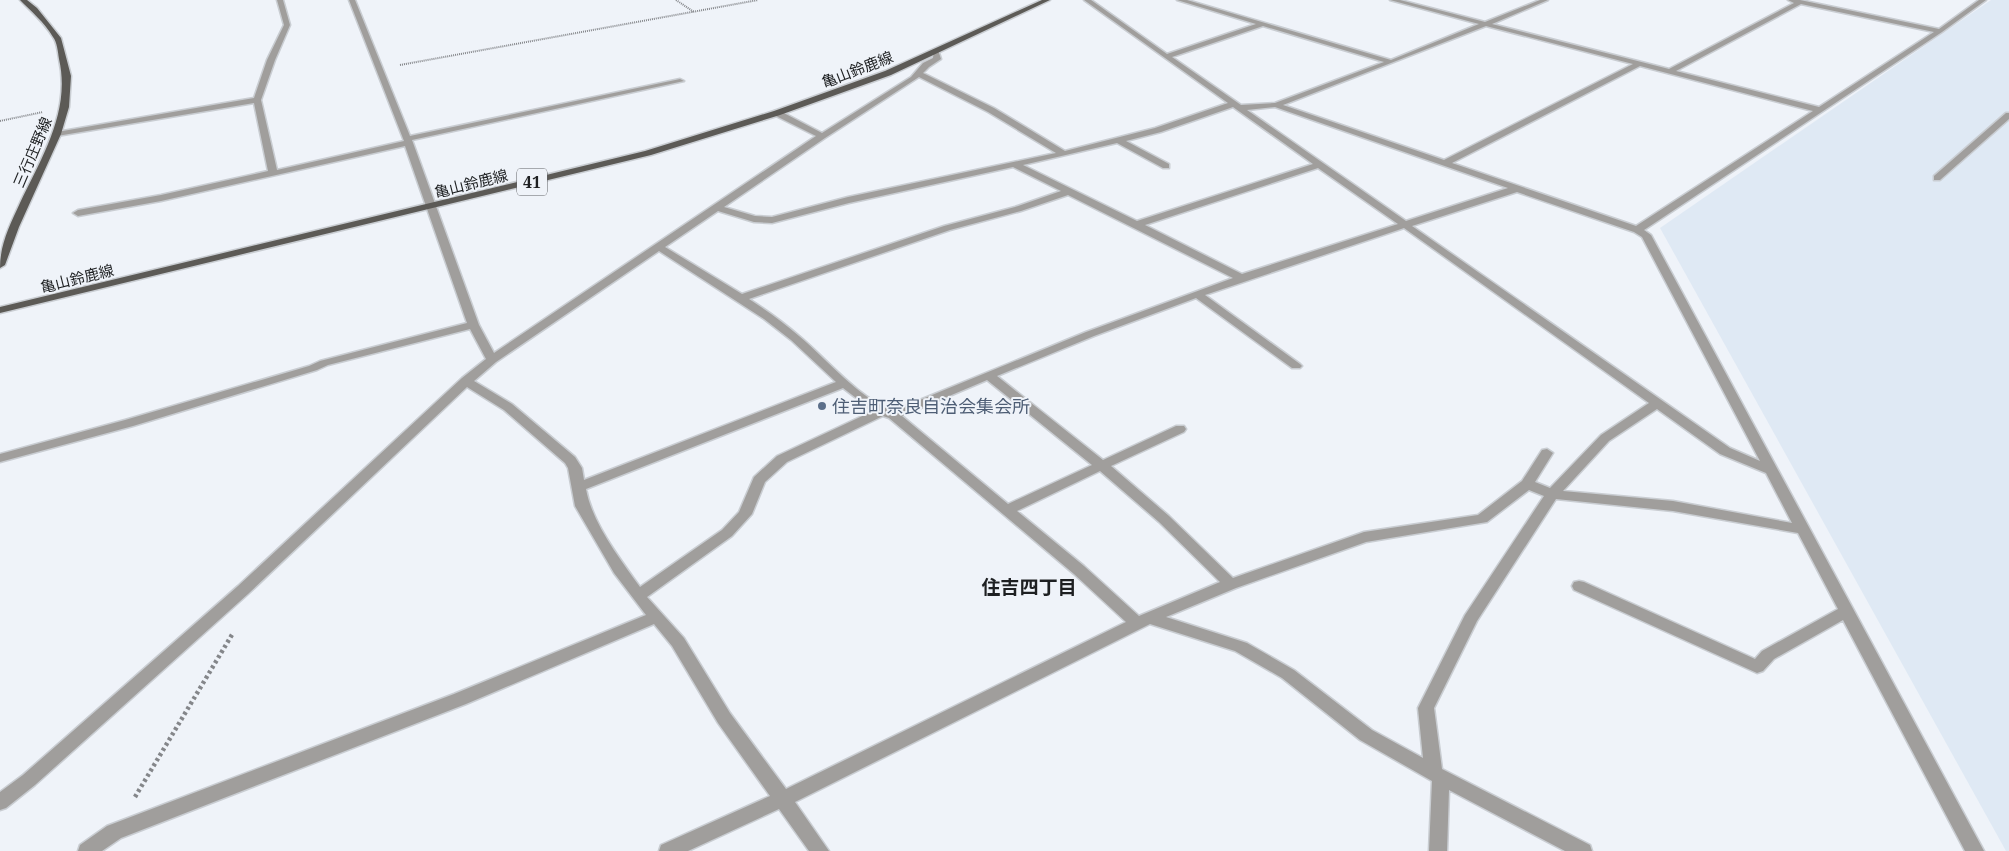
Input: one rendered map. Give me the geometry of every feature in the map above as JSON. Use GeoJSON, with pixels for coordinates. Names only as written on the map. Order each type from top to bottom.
{"type":"FeatureCollection","features":[{"type":"Feature","properties":{"kind":"main road","name":"三行庄野線"},"geometry":{"type":"LineString","coordinates":[[0,265],[14,227],[56,134],[65,107],[67,76],[58,38],[35,9],[23,0]]}},
{"type":"Feature","properties":{"kind":"main road","name":"亀山鈴鹿線"},"geometry":{"type":"LineString","coordinates":[[0,310],[648,153],[777,113],[888,73],[1047,0]]}},
{"type":"Feature","properties":{"kind":"street"},"geometry":{"type":"LineString","coordinates":[[273,173],[257,100],[286,24],[280,0]]}},
{"type":"Feature","properties":{"kind":"street"},"geometry":{"type":"LineString","coordinates":[[352,0],[407,141],[473,325],[492,360]]}},
{"type":"Feature","properties":{"kind":"street"},"geometry":{"type":"LineString","coordinates":[[1087,0],[1724,451],[1771,470]]}},
{"type":"Feature","properties":{"kind":"street"},"geometry":{"type":"LineString","coordinates":[[1180,0],[1390,62]]}},
{"type":"Feature","properties":{"kind":"street"},"geometry":{"type":"LineString","coordinates":[[1393,0],[1820,110]]}},
{"type":"Feature","properties":{"kind":"street"},"geometry":{"type":"LineString","coordinates":[[718,208],[754,219],[772,220],[848,200],[1064,154],[1158,130],[1236,106],[1276,105],[1545,0]]}},
{"type":"Feature","properties":{"kind":"street"},"geometry":{"type":"LineString","coordinates":[[1791,0],[1940,31]]}},
{"type":"Feature","properties":{"kind":"street"},"geometry":{"type":"LineString","coordinates":[[1637,230],[1940,31],[1983,0]]}},
{"type":"Feature","properties":{"kind":"street"},"geometry":{"type":"LineString","coordinates":[[1670,71],[1800,2]]}},
{"type":"Feature","properties":{"kind":"street"},"geometry":{"type":"LineString","coordinates":[[1167,56],[1263,24]]}},
{"type":"Feature","properties":{"kind":"street"},"geometry":{"type":"LineString","coordinates":[[0,802],[29,780],[242,590],[466,381],[492,360],[822,136],[914,79],[926,65],[937,59],[936,51]]}},
{"type":"Feature","properties":{"kind":"street"},"geometry":{"type":"LineString","coordinates":[[1446,163],[1640,64]]}},
{"type":"Feature","properties":{"kind":"street"},"geometry":{"type":"LineString","coordinates":[[918,74],[991,110],[1064,154]]}},
{"type":"Feature","properties":{"kind":"street"},"geometry":{"type":"LineString","coordinates":[[78,213],[161,198],[407,141],[680,81]]}},
{"type":"Feature","properties":{"kind":"street"},"geometry":{"type":"LineString","coordinates":[[56,134],[257,100]]}},
{"type":"Feature","properties":{"kind":"street"},"geometry":{"type":"LineString","coordinates":[[1276,105],[1519,188],[1637,230],[1646,235],[1975,851]]}},
{"type":"Feature","properties":{"kind":"street"},"geometry":{"type":"LineString","coordinates":[[777,113],[822,136]]}},
{"type":"Feature","properties":{"kind":"street"},"geometry":{"type":"LineString","coordinates":[[1937,178],[2009,115]]}},
{"type":"Feature","properties":{"kind":"street"},"geometry":{"type":"LineString","coordinates":[[1118,140],[1166,166]]}},
{"type":"Feature","properties":{"kind":"street"},"geometry":{"type":"LineString","coordinates":[[1016,165],[1068,192],[1138,224],[1241,278]]}},
{"type":"Feature","properties":{"kind":"street"},"geometry":{"type":"LineString","coordinates":[[1138,224],[1318,165]]}},
{"type":"Feature","properties":{"kind":"street"},"geometry":{"type":"LineString","coordinates":[[638,596],[727,533],[745,514],[759,480],[782,459],[887,414],[1197,294],[1519,188]]}},
{"type":"Feature","properties":{"kind":"street"},"geometry":{"type":"LineString","coordinates":[[741,298],[947,228],[1018,209],[1068,192]]}},
{"type":"Feature","properties":{"kind":"street"},"geometry":{"type":"LineString","coordinates":[[659,247],[741,298],[785,330],[845,383],[887,414],[1079,570],[1144,620],[1241,647],[1288,674],[1366,735],[1582,851]]}},
{"type":"Feature","properties":{"kind":"street"},"geometry":{"type":"LineString","coordinates":[[1197,294],[1296,366]]}},
{"type":"Feature","properties":{"kind":"street"},"geometry":{"type":"LineString","coordinates":[[0,458],[129,423],[313,368],[324,363],[473,325]]}},
{"type":"Feature","properties":{"kind":"street"},"geometry":{"type":"LineString","coordinates":[[989,376],[1164,518],[1231,584]]}},
{"type":"Feature","properties":{"kind":"street"},"geometry":{"type":"LineString","coordinates":[[466,381],[508,407],[570,460],[575,468],[582,506],[638,596],[678,642],[724,718],[820,851]]}},
{"type":"Feature","properties":{"kind":"street"},"geometry":{"type":"LineString","coordinates":[[578,487],[845,383]]}},
{"type":"Feature","properties":{"kind":"street"},"geometry":{"type":"LineString","coordinates":[[1438,851],[1438,775],[1426,708],[1470,619],[1552,494],[1605,438],[1657,403]]}},
{"type":"Feature","properties":{"kind":"street"},"geometry":{"type":"LineString","coordinates":[[1006,510],[1180,429]]}},
{"type":"Feature","properties":{"kind":"street"},"geometry":{"type":"LineString","coordinates":[[668,851],[783,799],[1144,620],[1231,584],[1364,537],[1482,519],[1528,484],[1546,453]]}},
{"type":"Feature","properties":{"kind":"street"},"geometry":{"type":"LineString","coordinates":[[1528,484],[1552,494],[1673,506],[1802,529]]}},
{"type":"Feature","properties":{"kind":"street"},"geometry":{"type":"LineString","coordinates":[[1579,586],[1757,667],[1768,655],[1846,610]]}},
{"type":"Feature","properties":{"kind":"street"},"geometry":{"type":"LineString","coordinates":[[87,851],[114,832],[460,699],[656,617]]}},
{"type":"Feature","properties":{"kind":"path"},"geometry":{"type":"LineString","coordinates":[[676,0],[694,12]]}},
{"type":"Feature","properties":{"kind":"path"},"geometry":{"type":"LineString","coordinates":[[380,69],[758,0]]}},
{"type":"Feature","properties":{"kind":"path"},"geometry":{"type":"LineString","coordinates":[[0,121],[65,107]]}},
{"type":"Feature","properties":{"kind":"path"},"geometry":{"type":"LineString","coordinates":[[114,832],[238,624]]}},
{"type":"Feature","properties":{"kind":"shaded area"},"geometry":{"type":"Polygon","coordinates":[[[1991,0],[2009,0],[2009,851],[2006,851],[1660,228],[1991,0]]]}},
{"type":"Feature","properties":{"kind":"place","name":"住吉町奈良自治会集会所"},"geometry":{"type":"Point","coordinates":[822,406]}},
{"type":"Feature","properties":{"kind":"district","name":"住吉四丁目"},"geometry":{"type":"Point","coordinates":[1029,587]}}]}
